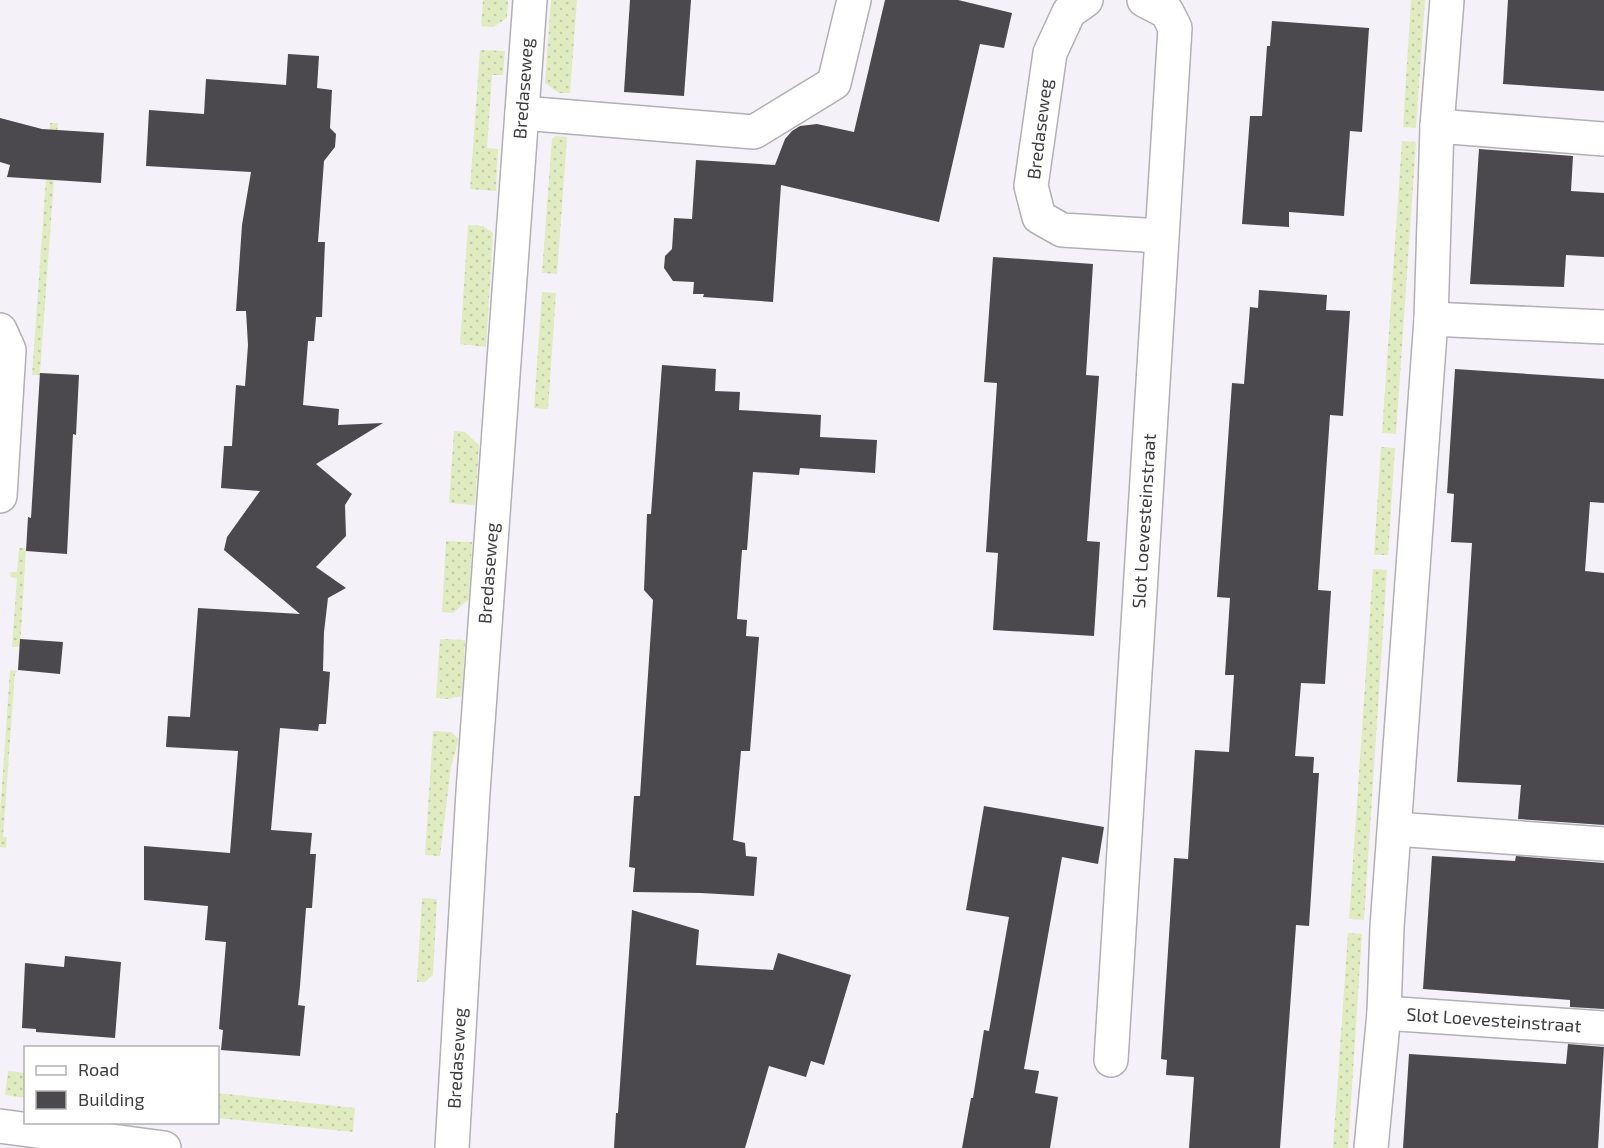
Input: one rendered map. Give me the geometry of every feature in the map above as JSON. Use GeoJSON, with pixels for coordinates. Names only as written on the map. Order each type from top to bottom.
{"type":"FeatureCollection","features":[{"type":"Feature","properties":{"kind":"street","name":"Bredaseweg"},"geometry":{"type":"LineString","coordinates":[[452,1148],[473,792],[531,0]]}},
{"type":"Feature","properties":{"kind":"street"},"geometry":{"type":"LineString","coordinates":[[522,113],[754,132],[834,83],[854,0]]}},
{"type":"Feature","properties":{"kind":"street","name":"Bredaseweg"},"geometry":{"type":"LineString","coordinates":[[1086,0],[1069,12],[1050,53],[1031,186],[1039,217],[1062,230],[1161,236]]}},
{"type":"Feature","properties":{"kind":"street","name":"Slot Loevesteinstraat"},"geometry":{"type":"LineString","coordinates":[[1111,1060],[1175,28],[1167,12],[1144,0]]}},
{"type":"Feature","properties":{"kind":"street","name":"Slot Loevesteinstraat"},"geometry":{"type":"LineString","coordinates":[[1371,1148],[1384,1013],[1387,927],[1431,319],[1437,126],[1448,0]]}},
{"type":"Feature","properties":{"kind":"street"},"geometry":{"type":"LineString","coordinates":[[1437,126],[1604,139]]}},
{"type":"Feature","properties":{"kind":"street"},"geometry":{"type":"LineString","coordinates":[[1431,319],[1604,327]]}},
{"type":"Feature","properties":{"kind":"street"},"geometry":{"type":"LineString","coordinates":[[0,330],[9,350],[0,496]]}},
{"type":"Feature","properties":{"kind":"street"},"geometry":{"type":"LineString","coordinates":[[1395,829],[1604,844]]}},
{"type":"Feature","properties":{"kind":"street","name":"Slot Loevesteinstraat"},"geometry":{"type":"LineString","coordinates":[[1384,1013],[1604,1028]]}},
{"type":"Feature","properties":{"kind":"street"},"geometry":{"type":"LineString","coordinates":[[0,1126],[164,1148]]}},
{"type":"Feature","properties":{"kind":"green space"},"geometry":{"type":"Polygon","coordinates":[[[483,0],[508,0],[507,18],[493,27],[481,26],[483,0]]]}},
{"type":"Feature","properties":{"kind":"green space"},"geometry":{"type":"Polygon","coordinates":[[[551,0],[577,0],[570,93],[559,93],[545,83],[551,0]]]}},
{"type":"Feature","properties":{"kind":"green space"},"geometry":{"type":"Polygon","coordinates":[[[1411,0],[1425,0],[1416,128],[1403,127],[1411,0]]]}},
{"type":"Feature","properties":{"kind":"green space"},"geometry":{"type":"Polygon","coordinates":[[[480,50],[505,51],[503,75],[492,75],[487,148],[498,149],[496,191],[470,189],[480,50]]]}},
{"type":"Feature","properties":{"kind":"green space"},"geometry":{"type":"Polygon","coordinates":[[[50,123],[58,123],[40,375],[32,375],[50,123]]]}},
{"type":"Feature","properties":{"kind":"green space"},"geometry":{"type":"Polygon","coordinates":[[[556,136],[567,137],[557,274],[542,273],[552,139],[556,136]]]}},
{"type":"Feature","properties":{"kind":"green space"},"geometry":{"type":"Polygon","coordinates":[[[1402,141],[1416,142],[1396,434],[1382,433],[1402,141]]]}},
{"type":"Feature","properties":{"kind":"green space"},"geometry":{"type":"Polygon","coordinates":[[[468,225],[483,226],[493,233],[486,347],[460,344],[468,225]]]}},
{"type":"Feature","properties":{"kind":"green space"},"geometry":{"type":"Polygon","coordinates":[[[542,292],[556,293],[548,409],[534,408],[542,292]]]}},
{"type":"Feature","properties":{"kind":"green space"},"geometry":{"type":"Polygon","coordinates":[[[454,431],[465,432],[479,445],[475,505],[449,503],[454,431]]]}},
{"type":"Feature","properties":{"kind":"green space"},"geometry":{"type":"Polygon","coordinates":[[[1381,447],[1395,448],[1388,555],[1374,555],[1381,447]]]}},
{"type":"Feature","properties":{"kind":"green space"},"geometry":{"type":"Polygon","coordinates":[[[446,541],[472,542],[469,599],[453,613],[442,612],[446,541]]]}},
{"type":"Feature","properties":{"kind":"green space"},"geometry":{"type":"Polygon","coordinates":[[[19,548],[26,548],[20,647],[12,647],[17,578],[10,577],[11,572],[17,572],[19,548]]]}},
{"type":"Feature","properties":{"kind":"green space"},"geometry":{"type":"Polygon","coordinates":[[[1373,569],[1387,570],[1364,920],[1349,919],[1373,569]]]}},
{"type":"Feature","properties":{"kind":"green space"},"geometry":{"type":"Polygon","coordinates":[[[440,639],[465,640],[462,696],[447,699],[436,698],[440,639]]]}},
{"type":"Feature","properties":{"kind":"green space"},"geometry":{"type":"Polygon","coordinates":[[[10,670],[18,671],[15,673],[3,837],[7,837],[6,848],[0,847],[0,815],[10,670]]]}},
{"type":"Feature","properties":{"kind":"green space"},"geometry":{"type":"Polygon","coordinates":[[[433,731],[451,732],[459,739],[451,767],[440,856],[425,855],[433,731]]]}},
{"type":"Feature","properties":{"kind":"green space"},"geometry":{"type":"Polygon","coordinates":[[[422,898],[437,899],[433,975],[425,982],[417,982],[422,898]]]}},
{"type":"Feature","properties":{"kind":"green space"},"geometry":{"type":"Polygon","coordinates":[[[1348,933],[1362,934],[1348,1148],[1333,1148],[1348,933]]]}},
{"type":"Feature","properties":{"kind":"green space"},"geometry":{"type":"Polygon","coordinates":[[[8,1071],[24,1073],[24,1098],[5,1095],[8,1071]]]}},
{"type":"Feature","properties":{"kind":"green space"},"geometry":{"type":"Polygon","coordinates":[[[219,1093],[355,1108],[353,1132],[219,1118],[219,1093]]]}},
{"type":"Feature","properties":{"kind":"building"},"geometry":{"type":"Polygon","coordinates":[[[630,0],[691,0],[684,96],[624,92],[630,0]]]}},
{"type":"Feature","properties":{"kind":"building"},"geometry":{"type":"Polygon","coordinates":[[[885,0],[958,0],[1012,13],[1004,48],[980,44],[939,222],[781,185],[773,302],[703,297],[704,294],[693,294],[694,282],[673,281],[664,268],[665,256],[672,249],[674,218],[692,219],[696,160],[775,165],[785,139],[800,126],[817,124],[854,132],[885,0]]]}},
{"type":"Feature","properties":{"kind":"building"},"geometry":{"type":"Polygon","coordinates":[[[1508,0],[1604,0],[1604,91],[1503,84],[1508,0]]]}},
{"type":"Feature","properties":{"kind":"building"},"geometry":{"type":"Polygon","coordinates":[[[1272,21],[1369,28],[1362,132],[1350,131],[1344,216],[1289,212],[1289,227],[1242,224],[1250,116],[1262,116],[1267,46],[1270,46],[1272,21]]]}},
{"type":"Feature","properties":{"kind":"building"},"geometry":{"type":"Polygon","coordinates":[[[288,54],[319,56],[317,88],[332,90],[330,128],[336,134],[335,147],[324,161],[318,242],[325,242],[322,317],[316,317],[314,341],[308,341],[303,405],[339,409],[338,425],[383,423],[316,464],[352,494],[345,505],[346,536],[316,567],[346,588],[328,598],[323,671],[330,672],[326,724],[319,724],[318,731],[280,728],[271,830],[312,833],[310,854],[316,854],[312,908],[306,908],[298,1005],[305,1006],[300,1056],[221,1050],[223,1030],[219,1029],[226,942],[205,940],[208,906],[144,900],[144,846],[230,853],[238,751],[166,747],[168,716],[190,717],[198,608],[300,614],[224,550],[227,537],[260,491],[221,488],[224,446],[232,446],[236,385],[245,386],[248,345],[246,311],[236,311],[242,225],[251,172],[146,166],[149,110],[204,114],[206,79],[286,85],[288,54]]]}},
{"type":"Feature","properties":{"kind":"building"},"geometry":{"type":"Polygon","coordinates":[[[0,118],[42,129],[104,133],[101,183],[7,177],[10,165],[0,162],[0,118]]]}},
{"type":"Feature","properties":{"kind":"building"},"geometry":{"type":"Polygon","coordinates":[[[1479,149],[1573,156],[1571,191],[1604,193],[1604,257],[1566,255],[1564,287],[1470,284],[1479,149]]]}},
{"type":"Feature","properties":{"kind":"building"},"geometry":{"type":"Polygon","coordinates":[[[993,257],[1093,264],[1086,375],[1099,376],[1087,541],[1100,542],[1094,636],[993,630],[998,553],[986,552],[997,383],[984,382],[993,257]]]}},
{"type":"Feature","properties":{"kind":"building"},"geometry":{"type":"Polygon","coordinates":[[[1259,290],[1327,295],[1326,310],[1350,311],[1343,416],[1330,415],[1318,590],[1331,591],[1325,684],[1301,683],[1295,756],[1314,757],[1313,773],[1319,773],[1309,926],[1296,925],[1280,1148],[1189,1148],[1194,1077],[1166,1075],[1167,1060],[1161,1059],[1174,858],[1188,859],[1195,750],[1229,752],[1234,675],[1225,675],[1230,598],[1217,597],[1232,383],[1244,384],[1250,307],[1258,308],[1259,290]]]}},
{"type":"Feature","properties":{"kind":"building"},"geometry":{"type":"Polygon","coordinates":[[[662,365],[716,369],[715,391],[740,392],[739,410],[821,415],[820,437],[877,440],[875,473],[800,468],[799,475],[753,472],[747,550],[742,550],[737,619],[747,620],[746,636],[759,637],[750,751],[741,751],[733,840],[745,843],[746,856],[757,857],[754,896],[633,892],[635,868],[629,867],[634,796],[640,796],[653,600],[644,590],[647,514],[651,514],[662,365]]]}},
{"type":"Feature","properties":{"kind":"building"},"geometry":{"type":"Polygon","coordinates":[[[1455,369],[1604,379],[1604,503],[1590,502],[1585,571],[1604,573],[1604,825],[1518,819],[1521,785],[1457,782],[1472,543],[1451,542],[1454,494],[1447,493],[1455,369]]]}},
{"type":"Feature","properties":{"kind":"building"},"geometry":{"type":"Polygon","coordinates":[[[40,373],[79,375],[76,435],[73,434],[67,554],[26,551],[28,517],[31,518],[40,373]]]}},
{"type":"Feature","properties":{"kind":"building"},"geometry":{"type":"Polygon","coordinates":[[[20,639],[63,642],[60,674],[18,670],[20,639]]]}},
{"type":"Feature","properties":{"kind":"building"},"geometry":{"type":"Polygon","coordinates":[[[984,806],[1104,827],[1098,864],[1062,857],[1024,1069],[1039,1071],[1035,1093],[1058,1097],[1050,1148],[962,1148],[984,1030],[989,1031],[1009,917],[966,910],[984,806]]]}},
{"type":"Feature","properties":{"kind":"building"},"geometry":{"type":"Polygon","coordinates":[[[1432,856],[1515,861],[1516,856],[1604,863],[1604,1009],[1570,1007],[1570,1000],[1423,989],[1432,856]]]}},
{"type":"Feature","properties":{"kind":"building"},"geometry":{"type":"Polygon","coordinates":[[[632,910],[699,930],[696,965],[773,970],[778,953],[851,975],[824,1065],[811,1061],[806,1077],[769,1066],[745,1148],[614,1148],[632,910]]]}},
{"type":"Feature","properties":{"kind":"building"},"geometry":{"type":"Polygon","coordinates":[[[65,956],[121,962],[115,1038],[36,1032],[36,1029],[22,1028],[25,963],[64,967],[65,956]]]}},
{"type":"Feature","properties":{"kind":"building"},"geometry":{"type":"Polygon","coordinates":[[[1568,1044],[1604,1047],[1598,1148],[1403,1148],[1409,1054],[1566,1064],[1568,1044]]]}}]}
